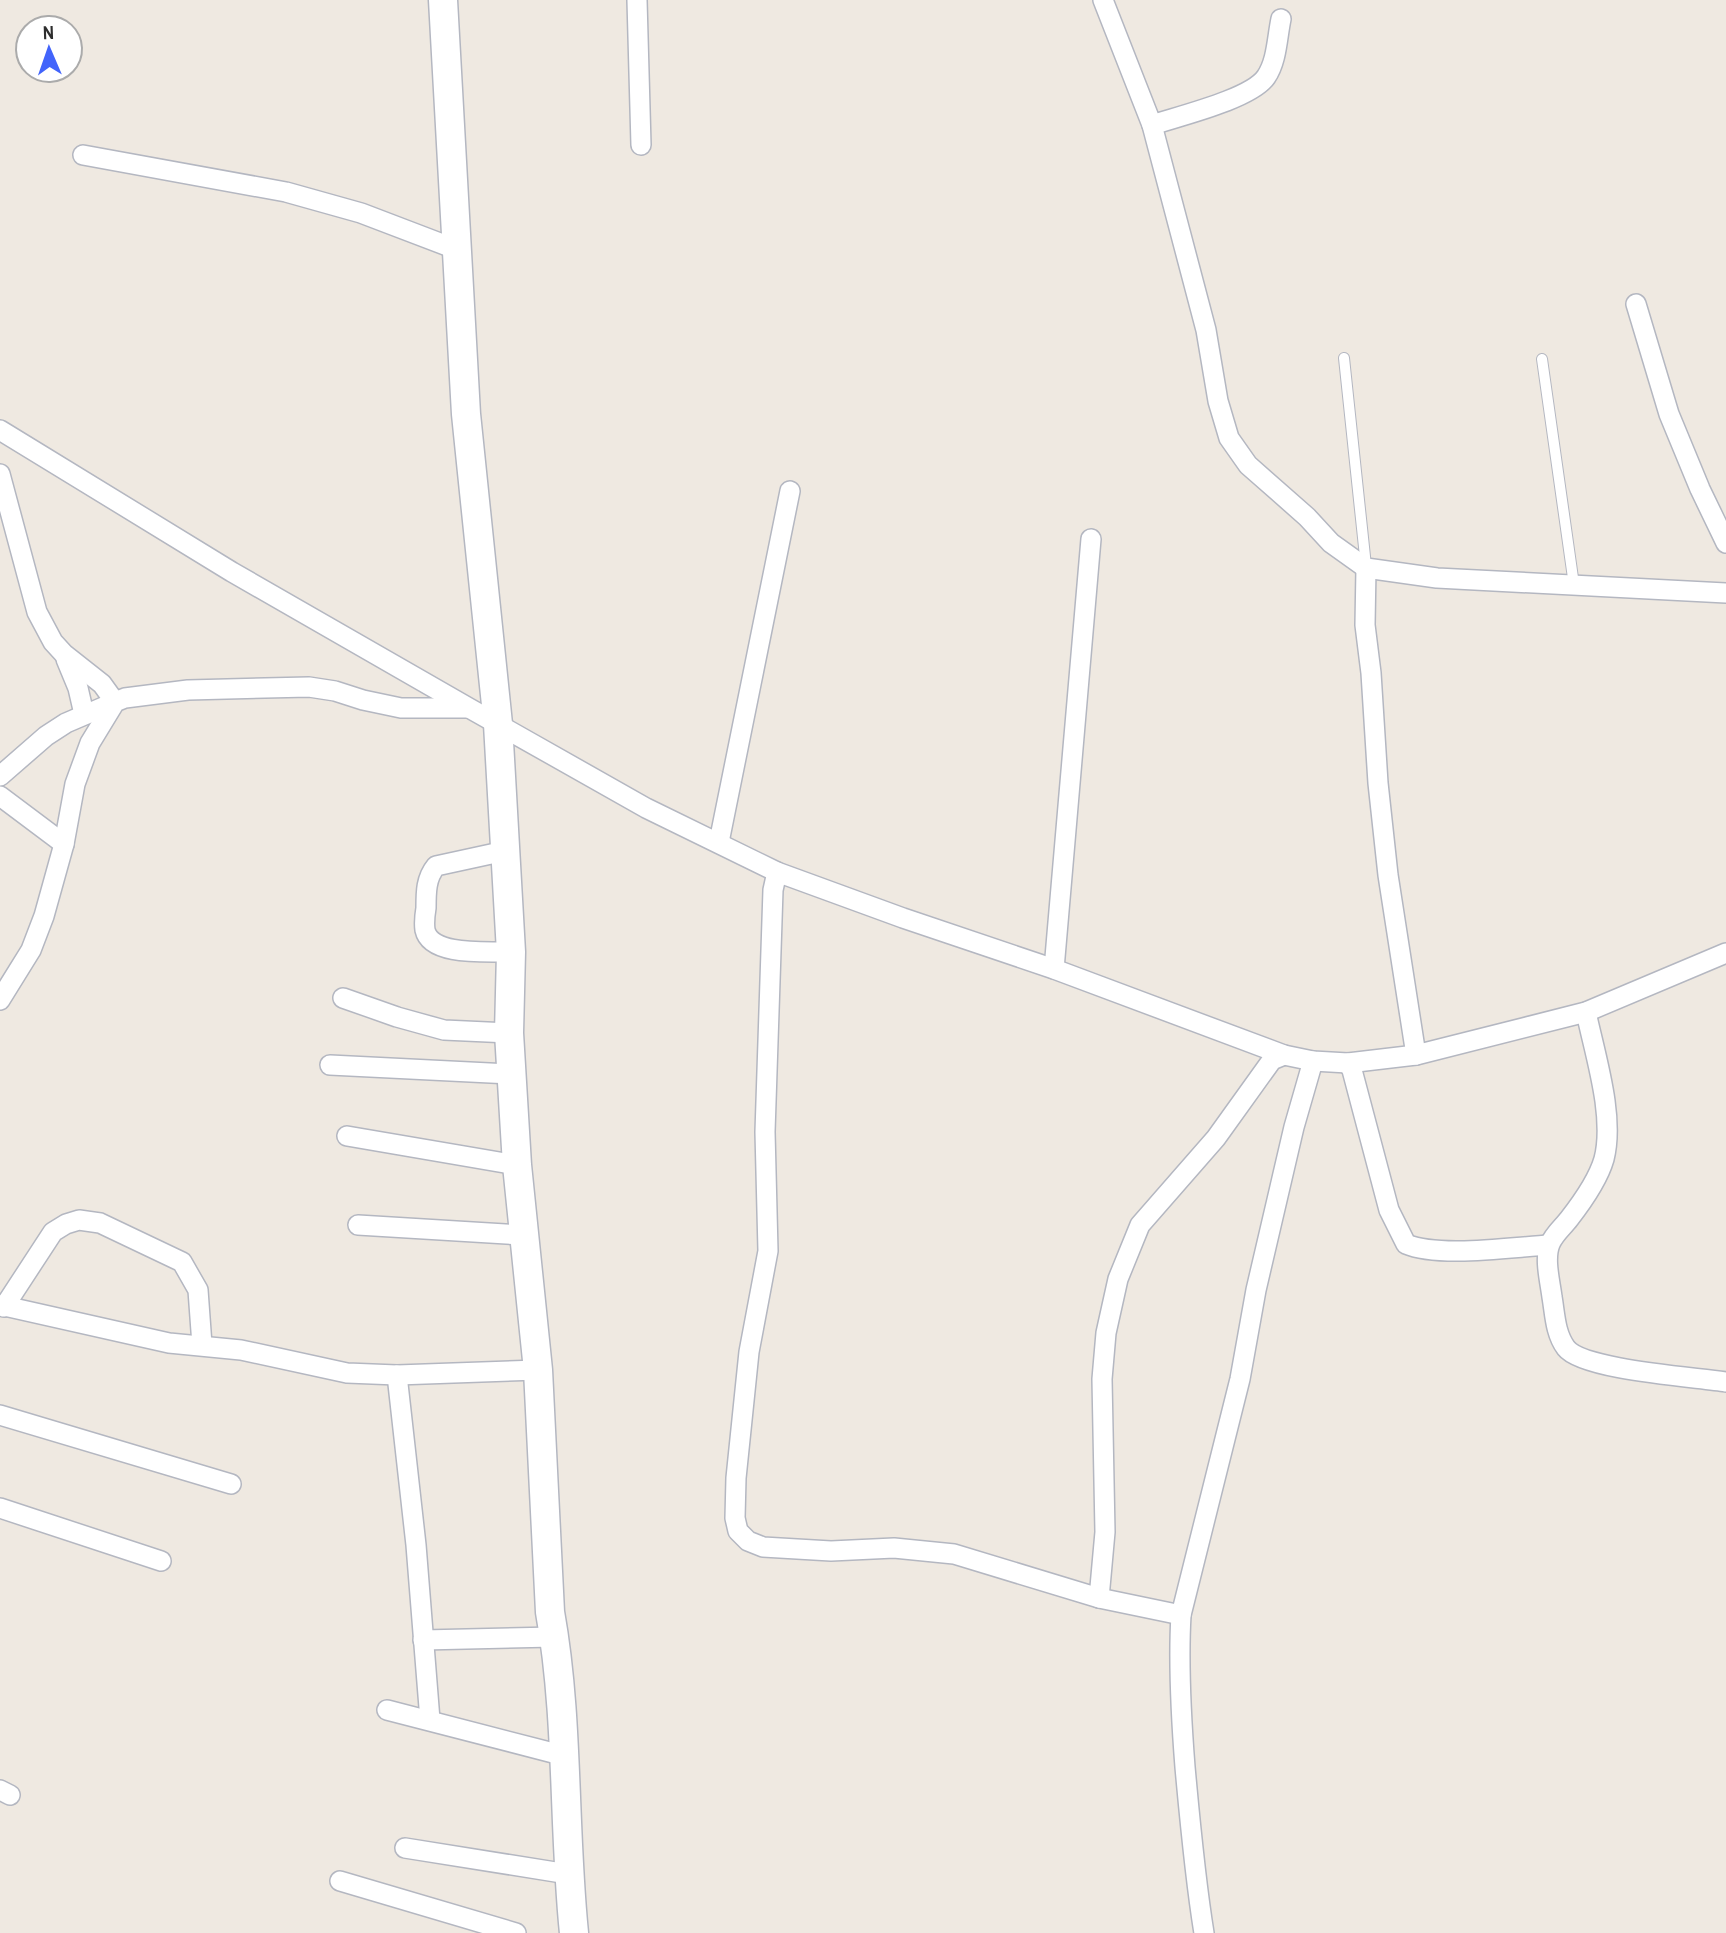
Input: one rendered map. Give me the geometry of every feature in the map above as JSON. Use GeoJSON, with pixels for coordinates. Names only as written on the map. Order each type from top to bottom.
{"type":"FeatureCollection","features":[{"type":"Feature","properties":{"kind":"main road"},"geometry":{"type":"LineString","coordinates":[[443,0],[466,414],[498,724],[511,952],[509,1032],[517,1165],[538,1370],[550,1612],[565,1756],[568,1874],[574,1933]]}},
{"type":"Feature","properties":{"kind":"street"},"geometry":{"type":"LineString","coordinates":[[637,0],[641,145]]}},
{"type":"Feature","properties":{"kind":"street"},"geometry":{"type":"LineString","coordinates":[[1102,0],[1152,125],[1203,316],[1218,401],[1230,438],[1248,465],[1307,517],[1331,543],[1366,568],[1437,578],[1726,593]]}},
{"type":"Feature","properties":{"kind":"street"},"geometry":{"type":"LineString","coordinates":[[1152,125],[1223,102],[1257,87],[1272,65],[1281,19]]}},
{"type":"Feature","properties":{"kind":"street"},"geometry":{"type":"LineString","coordinates":[[83,155],[286,192],[361,213],[458,250]]}},
{"type":"Feature","properties":{"kind":"street"},"geometry":{"type":"LineString","coordinates":[[1636,304],[1670,414],[1700,489],[1726,542]]}},
{"type":"Feature","properties":{"kind":"street"},"geometry":{"type":"LineString","coordinates":[[0,430],[232,572],[469,708],[646,807],[777,872],[902,918],[1054,969],[1284,1055],[1313,1061],[1349,1063],[1416,1055],[1586,1012],[1726,953]]}},
{"type":"Feature","properties":{"kind":"street"},"geometry":{"type":"LineString","coordinates":[[0,474],[37,612],[53,642],[102,684],[115,702]]}},
{"type":"Feature","properties":{"kind":"street"},"geometry":{"type":"LineString","coordinates":[[719,842],[790,491]]}},
{"type":"Feature","properties":{"kind":"street"},"geometry":{"type":"LineString","coordinates":[[1054,969],[1091,539]]}},
{"type":"Feature","properties":{"kind":"street"},"geometry":{"type":"LineString","coordinates":[[1366,568],[1365,625],[1378,783],[1388,875],[1416,1055]]}},
{"type":"Feature","properties":{"kind":"street"},"geometry":{"type":"LineString","coordinates":[[64,654],[72,670],[84,714]]}},
{"type":"Feature","properties":{"kind":"street"},"geometry":{"type":"LineString","coordinates":[[0,776],[46,736],[84,714],[125,698],[188,690],[309,687],[401,708],[469,708]]}},
{"type":"Feature","properties":{"kind":"street"},"geometry":{"type":"LineString","coordinates":[[0,1000],[31,950],[44,916],[64,844],[75,784],[90,743],[115,702]]}},
{"type":"Feature","properties":{"kind":"street"},"geometry":{"type":"LineString","coordinates":[[0,796],[64,844]]}},
{"type":"Feature","properties":{"kind":"street"},"geometry":{"type":"LineString","coordinates":[[505,851],[436,866],[426,889],[425,931],[434,944],[447,949],[511,952]]}},
{"type":"Feature","properties":{"kind":"street"},"geometry":{"type":"LineString","coordinates":[[777,872],[772,890],[765,1132],[768,1251],[748,1352],[736,1478],[735,1518],[738,1531],[748,1541],[763,1547],[831,1551],[894,1548],[954,1554],[1099,1598],[1181,1615]]}},
{"type":"Feature","properties":{"kind":"street"},"geometry":{"type":"LineString","coordinates":[[343,998],[444,1030],[509,1032]]}},
{"type":"Feature","properties":{"kind":"street"},"geometry":{"type":"LineString","coordinates":[[1586,1012],[1602,1088],[1608,1137],[1597,1177],[1549,1245],[1548,1265],[1558,1331],[1566,1348],[1587,1361],[1726,1382]]}},
{"type":"Feature","properties":{"kind":"street"},"geometry":{"type":"LineString","coordinates":[[1099,1598],[1105,1532],[1102,1379],[1107,1333],[1118,1279],[1140,1224],[1216,1138],[1272,1060],[1284,1055]]}},
{"type":"Feature","properties":{"kind":"street"},"geometry":{"type":"LineString","coordinates":[[1204,1933],[1191,1839],[1184,1751],[1179,1648],[1181,1615],[1240,1379],[1256,1290],[1294,1127],[1313,1061]]}},
{"type":"Feature","properties":{"kind":"street"},"geometry":{"type":"LineString","coordinates":[[1349,1063],[1390,1210],[1406,1244],[1418,1249],[1441,1251],[1549,1245]]}},
{"type":"Feature","properties":{"kind":"street"},"geometry":{"type":"LineString","coordinates":[[330,1065],[512,1074]]}},
{"type":"Feature","properties":{"kind":"street"},"geometry":{"type":"LineString","coordinates":[[347,1136],[517,1165]]}},
{"type":"Feature","properties":{"kind":"street"},"geometry":{"type":"LineString","coordinates":[[202,1345],[198,1290],[182,1262],[100,1223],[79,1220],[53,1232],[2,1306],[169,1343],[240,1350],[348,1373],[397,1375],[538,1370]]}},
{"type":"Feature","properties":{"kind":"street"},"geometry":{"type":"LineString","coordinates":[[358,1225],[523,1235]]}},
{"type":"Feature","properties":{"kind":"street"},"geometry":{"type":"LineString","coordinates":[[397,1375],[430,1720]]}},
{"type":"Feature","properties":{"kind":"street"},"geometry":{"type":"LineString","coordinates":[[0,1415],[231,1485]]}},
{"type":"Feature","properties":{"kind":"street"},"geometry":{"type":"LineString","coordinates":[[0,1508],[161,1561]]}},
{"type":"Feature","properties":{"kind":"street"},"geometry":{"type":"LineString","coordinates":[[423,1640],[554,1637]]}},
{"type":"Feature","properties":{"kind":"street"},"geometry":{"type":"LineString","coordinates":[[387,1710],[565,1756]]}},
{"type":"Feature","properties":{"kind":"street"},"geometry":{"type":"LineString","coordinates":[[405,1848],[568,1874]]}},
{"type":"Feature","properties":{"kind":"street"},"geometry":{"type":"LineString","coordinates":[[340,1881],[516,1933]]}},
{"type":"Feature","properties":{"kind":"lane"},"geometry":{"type":"LineString","coordinates":[[1344,358],[1366,568]]}},
{"type":"Feature","properties":{"kind":"lane"},"geometry":{"type":"LineString","coordinates":[[1542,359],[1574,585]]}}]}
